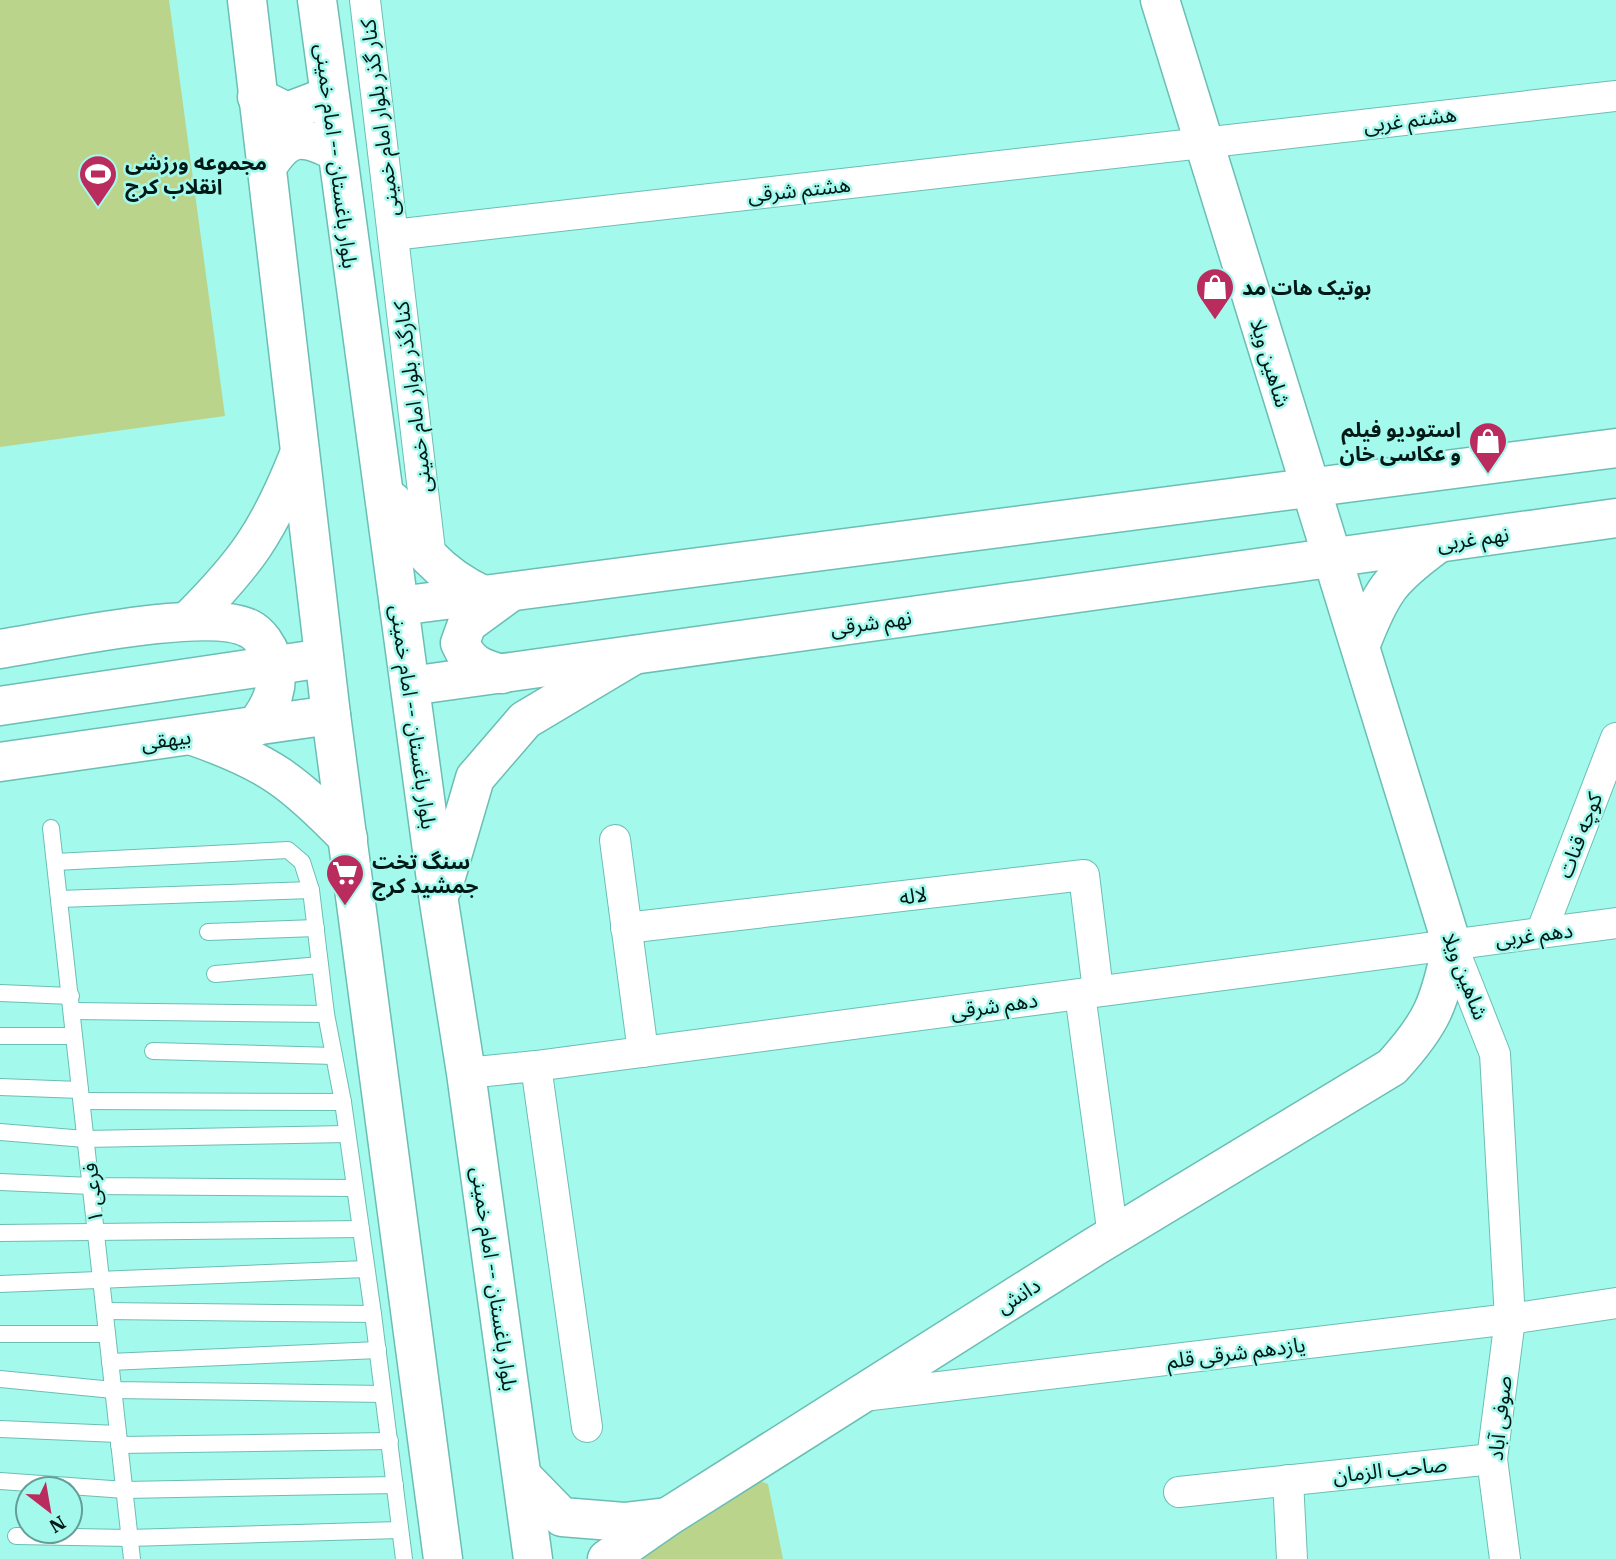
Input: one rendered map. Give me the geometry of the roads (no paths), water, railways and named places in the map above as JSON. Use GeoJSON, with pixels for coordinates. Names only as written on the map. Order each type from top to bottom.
{"type":"FeatureCollection","features":[{"type":"Feature","properties":{"kind":"main road"},"geometry":{"type":"LineString","coordinates":[[247,0],[298,455],[443,1559]]}},
{"type":"Feature","properties":{"kind":"main road","name":"بلوار باغستان -- امام خمینی"},"geometry":{"type":"LineString","coordinates":[[317,0],[335,151],[439,902],[466,1073],[533,1559]]}},
{"type":"Feature","properties":{"kind":"main road","name":"شاهین ویلا"},"geometry":{"type":"LineString","coordinates":[[1160,0],[1331,558],[1362,644],[1452,945]]}},
{"type":"Feature","properties":{"kind":"main road"},"geometry":{"type":"LineString","coordinates":[[257,97],[287,112],[329,96]]}},
{"type":"Feature","properties":{"kind":"main road"},"geometry":{"type":"LineString","coordinates":[[267,166],[279,148],[291,140],[312,139],[335,151]]}},
{"type":"Feature","properties":{"kind":"main road"},"geometry":{"type":"LineString","coordinates":[[399,606],[1616,448]]}},
{"type":"Feature","properties":{"kind":"main road"},"geometry":{"type":"LineString","coordinates":[[189,620],[240,566],[260,539],[277,508],[298,455]]}},
{"type":"Feature","properties":{"kind":"main road"},"geometry":{"type":"LineString","coordinates":[[380,473],[403,523],[431,559],[461,584],[498,593]]}},
{"type":"Feature","properties":{"kind":"main road","name":"نهم غربی"},"geometry":{"type":"LineString","coordinates":[[1331,558],[1616,518]]}},
{"type":"Feature","properties":{"kind":"main road"},"geometry":{"type":"LineString","coordinates":[[1362,644],[1377,604],[1398,573],[1440,543]]}},
{"type":"Feature","properties":{"kind":"main road","name":"نهم شرقی"},"geometry":{"type":"LineString","coordinates":[[410,686],[1331,558]]}},
{"type":"Feature","properties":{"kind":"main road"},"geometry":{"type":"LineString","coordinates":[[498,593],[467,624],[460,643],[467,659],[482,668],[502,674]]}},
{"type":"Feature","properties":{"kind":"main road"},"geometry":{"type":"LineString","coordinates":[[0,649],[189,620],[225,621],[250,629],[261,638],[275,667],[274,696],[255,727]]}},
{"type":"Feature","properties":{"kind":"main road"},"geometry":{"type":"LineString","coordinates":[[439,902],[474,778],[525,720],[634,655]]}},
{"type":"Feature","properties":{"kind":"main road"},"geometry":{"type":"LineString","coordinates":[[0,706],[324,658]]}},
{"type":"Feature","properties":{"kind":"main road","name":"بیهقی"},"geometry":{"type":"LineString","coordinates":[[0,762],[331,715]]}},
{"type":"Feature","properties":{"kind":"main road"},"geometry":{"type":"LineString","coordinates":[[193,736],[241,752],[271,768],[305,793],[348,838]]}},
{"type":"Feature","properties":{"kind":"main road","name":"دانش"},"geometry":{"type":"LineString","coordinates":[[523,1478],[562,1517],[624,1522],[669,1516],[1113,1236],[1392,1067],[1424,1032],[1439,999],[1452,945]]}},
{"type":"Feature","properties":{"kind":"main road"},"geometry":{"type":"LineString","coordinates":[[607,1559],[669,1516]]}},
{"type":"Feature","properties":{"kind":"street","name":"کنار گذر بلوار امام خمینی"},"geometry":{"type":"LineString","coordinates":[[365,0],[393,235]]}},
{"type":"Feature","properties":{"kind":"street","name":"هشتم غربی"},"geometry":{"type":"LineString","coordinates":[[1204,143],[1616,96]]}},
{"type":"Feature","properties":{"kind":"street","name":"هشتم شرقی"},"geometry":{"type":"LineString","coordinates":[[393,235],[1204,143]]}},
{"type":"Feature","properties":{"kind":"street","name":"کنارگذر بلوار امام خمینی"},"geometry":{"type":"LineString","coordinates":[[393,235],[431,559]]}},
{"type":"Feature","properties":{"kind":"street","name":"کوچه قنات"},"geometry":{"type":"LineString","coordinates":[[1541,933],[1616,738]]}},
{"type":"Feature","properties":{"kind":"street"},"geometry":{"type":"LineString","coordinates":[[615,840],[643,1052]]}},
{"type":"Feature","properties":{"kind":"street","name":"لاله"},"geometry":{"type":"LineString","coordinates":[[626,928],[1084,875],[1089,993]]}},
{"type":"Feature","properties":{"kind":"street","name":"دهم غربی"},"geometry":{"type":"LineString","coordinates":[[1452,945],[1616,923]]}},
{"type":"Feature","properties":{"kind":"street","name":"دهم شرقی"},"geometry":{"type":"LineString","coordinates":[[466,1073],[1452,945]]}},
{"type":"Feature","properties":{"kind":"street","name":"شاهین ویلا"},"geometry":{"type":"LineString","coordinates":[[1452,945],[1495,1054],[1510,1319]]}},
{"type":"Feature","properties":{"kind":"street"},"geometry":{"type":"LineString","coordinates":[[1089,993],[1113,1236]]}},
{"type":"Feature","properties":{"kind":"street"},"geometry":{"type":"LineString","coordinates":[[536,1066],[587,1427]]}},
{"type":"Feature","properties":{"kind":"street","name":"یازدهم شرقی قلم"},"geometry":{"type":"LineString","coordinates":[[855,1397],[1510,1319],[1616,1303]]}},
{"type":"Feature","properties":{"kind":"street","name":"صوفی آباد"},"geometry":{"type":"LineString","coordinates":[[1505,1559],[1492,1459],[1510,1319]]}},
{"type":"Feature","properties":{"kind":"street","name":"صاحب الزمان"},"geometry":{"type":"LineString","coordinates":[[1179,1492],[1492,1459]]}},
{"type":"Feature","properties":{"kind":"street"},"geometry":{"type":"LineString","coordinates":[[1288,1480],[1292,1559]]}},
{"type":"Feature","properties":{"kind":"lane","name":"۱ فرعی"},"geometry":{"type":"LineString","coordinates":[[51,828],[132,1559]]}},
{"type":"Feature","properties":{"kind":"lane"},"geometry":{"type":"LineString","coordinates":[[55,862],[288,850],[302,862],[311,890],[326,1014],[347,1134],[404,1559]]}},
{"type":"Feature","properties":{"kind":"lane"},"geometry":{"type":"LineString","coordinates":[[59,899],[311,890]]}},
{"type":"Feature","properties":{"kind":"lane"},"geometry":{"type":"LineString","coordinates":[[208,932],[316,928]]}},
{"type":"Feature","properties":{"kind":"lane"},"geometry":{"type":"LineString","coordinates":[[215,974],[320,965]]}},
{"type":"Feature","properties":{"kind":"lane"},"geometry":{"type":"LineString","coordinates":[[0,993],[72,1004],[326,1014]]}},
{"type":"Feature","properties":{"kind":"lane"},"geometry":{"type":"LineString","coordinates":[[0,1036],[74,1036]]}},
{"type":"Feature","properties":{"kind":"lane"},"geometry":{"type":"LineString","coordinates":[[153,1051],[334,1056]]}},
{"type":"Feature","properties":{"kind":"lane"},"geometry":{"type":"LineString","coordinates":[[0,1087],[81,1096],[342,1102]]}},
{"type":"Feature","properties":{"kind":"lane"},"geometry":{"type":"LineString","coordinates":[[0,1132],[86,1139],[347,1134]]}},
{"type":"Feature","properties":{"kind":"lane"},"geometry":{"type":"LineString","coordinates":[[0,1182],[91,1186],[353,1188]]}},
{"type":"Feature","properties":{"kind":"lane"},"geometry":{"type":"LineString","coordinates":[[0,1233],[360,1229]]}},
{"type":"Feature","properties":{"kind":"lane"},"geometry":{"type":"LineString","coordinates":[[0,1284],[366,1269]]}},
{"type":"Feature","properties":{"kind":"lane"},"geometry":{"type":"LineString","coordinates":[[105,1311],[373,1314]]}},
{"type":"Feature","properties":{"kind":"lane"},"geometry":{"type":"LineString","coordinates":[[0,1334],[107,1334]]}},
{"type":"Feature","properties":{"kind":"lane"},"geometry":{"type":"LineString","coordinates":[[110,1362],[378,1350]]}},
{"type":"Feature","properties":{"kind":"lane"},"geometry":{"type":"LineString","coordinates":[[0,1379],[113,1390],[383,1394]]}},
{"type":"Feature","properties":{"kind":"lane"},"geometry":{"type":"LineString","coordinates":[[0,1429],[119,1440],[390,1441]]}},
{"type":"Feature","properties":{"kind":"lane"},"geometry":{"type":"LineString","coordinates":[[0,1481],[125,1490],[395,1485]]}},
{"type":"Feature","properties":{"kind":"lane"},"geometry":{"type":"LineString","coordinates":[[84,1537],[399,1530]]}},
{"type":"Feature","properties":{"kind":"place","name":"مجموعه ورزشی انقلاب کرج"},"geometry":{"type":"Point","coordinates":[98,208]}},
{"type":"Feature","properties":{"kind":"place","name":"بوتیک هات مد"},"geometry":{"type":"Point","coordinates":[1215,321]}},
{"type":"Feature","properties":{"kind":"place","name":"استودیو فیلم و عکاسی خان"},"geometry":{"type":"Point","coordinates":[1488,475]}},
{"type":"Feature","properties":{"kind":"place","name":"سنگ تخت جمشید کرج"},"geometry":{"type":"Point","coordinates":[345,907]}}]}
